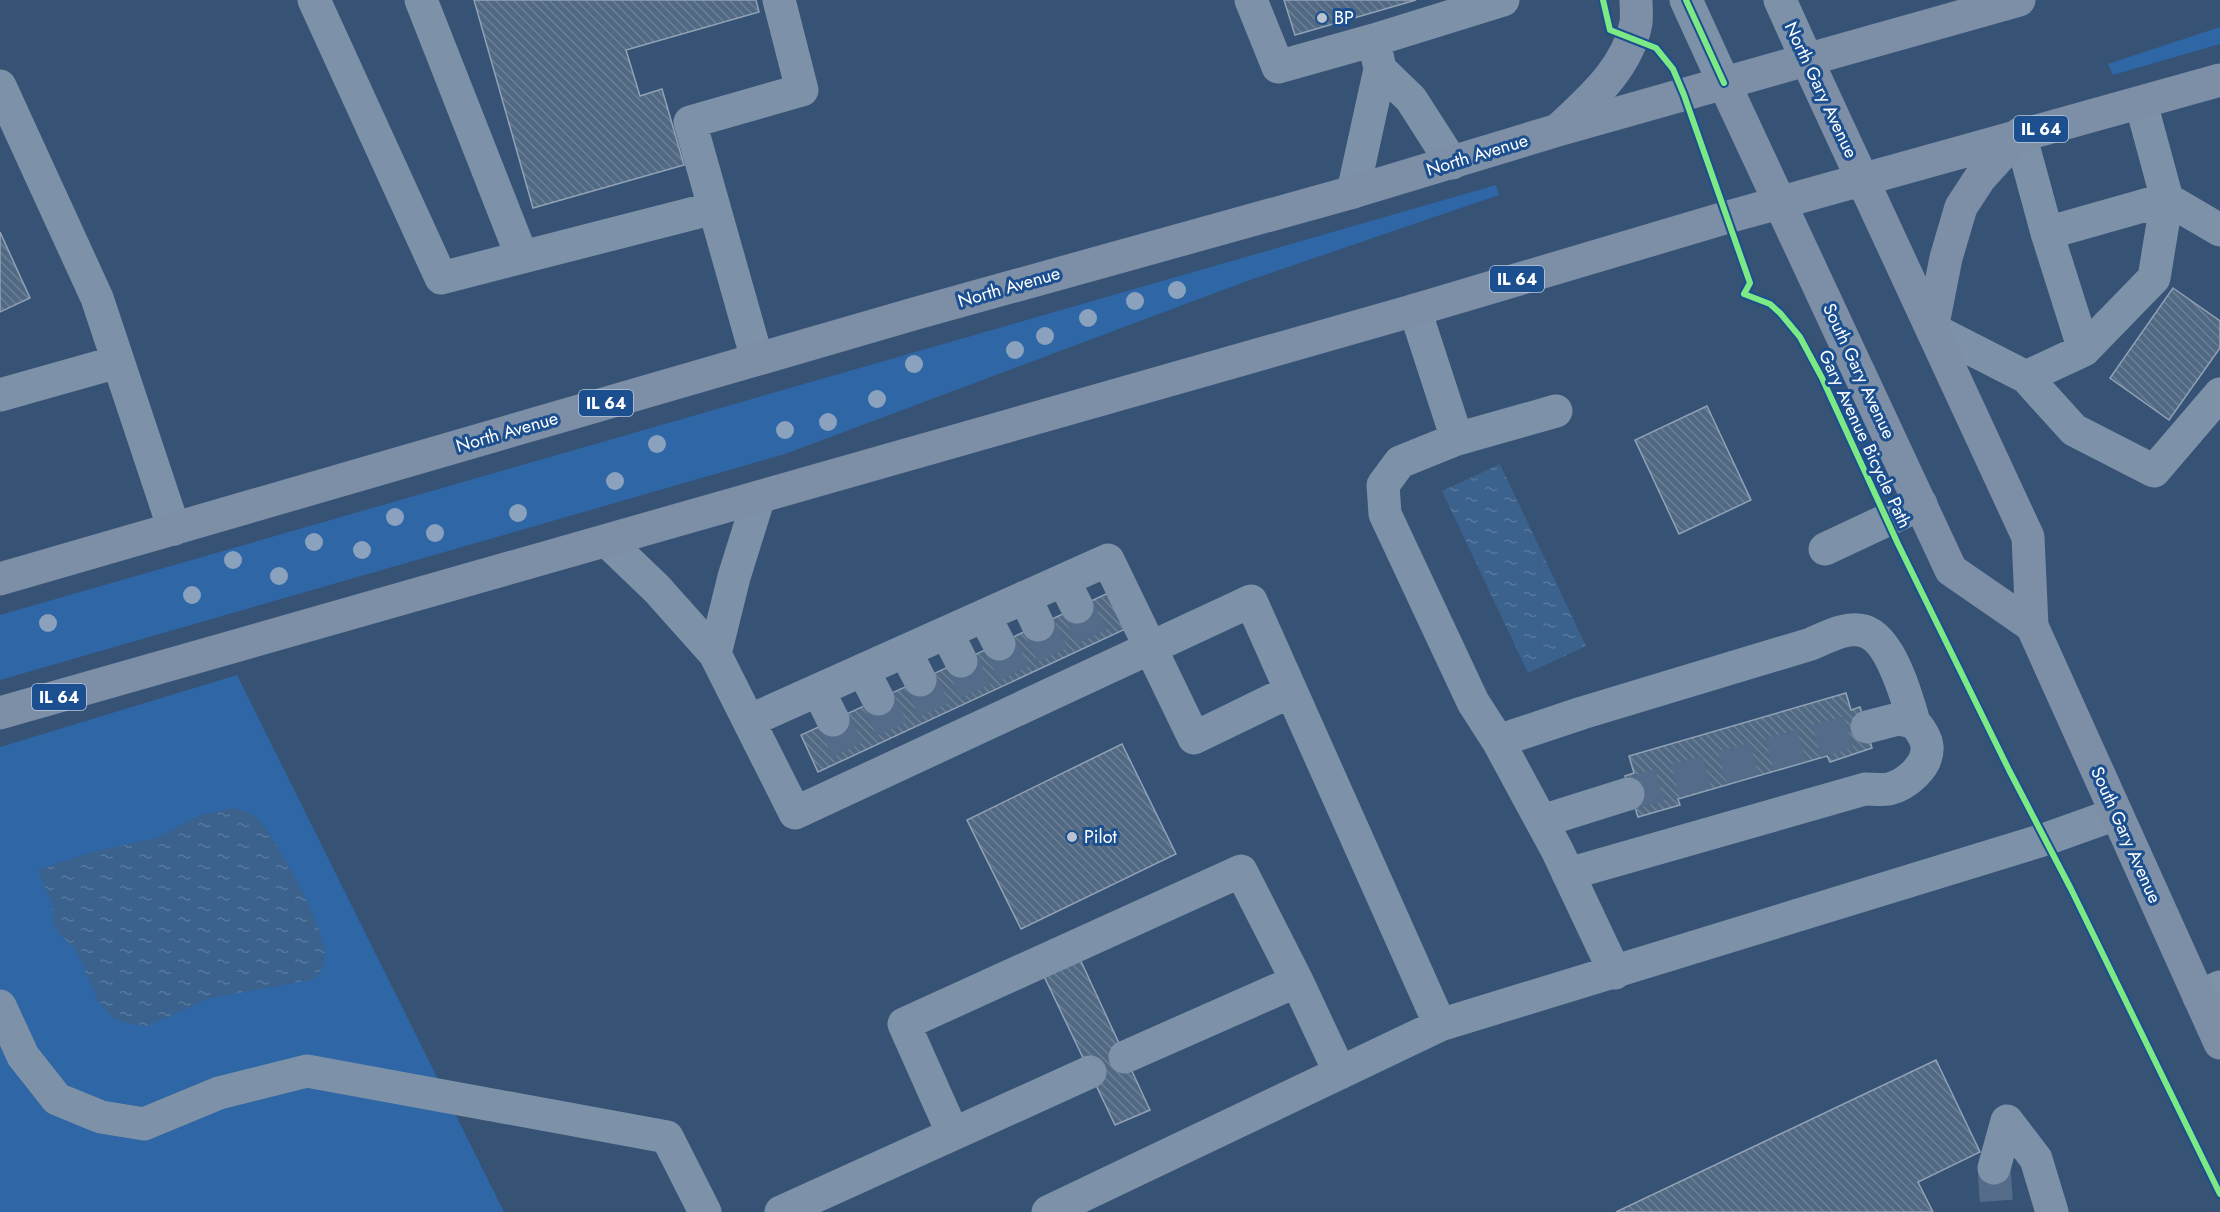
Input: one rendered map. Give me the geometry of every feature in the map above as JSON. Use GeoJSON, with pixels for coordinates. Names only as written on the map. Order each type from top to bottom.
{"type":"FeatureCollection","features":[{"type":"Feature","properties":{"kind":"main road"},"geometry":{"type":"LineString","coordinates":[[1558,130],[1595,94],[1621,62],[1636,22],[1636,0]]}},
{"type":"Feature","properties":{"kind":"main road","name":"North Avenue"},"geometry":{"type":"LineString","coordinates":[[0,579],[757,359],[1353,192],[1558,130],[2010,1]]}},
{"type":"Feature","properties":{"kind":"main road","name":"North Gary Avenue"},"geometry":{"type":"LineString","coordinates":[[1807,60],[1862,179]]}},
{"type":"Feature","properties":{"kind":"main road","name":"IL 64"},"geometry":{"type":"LineString","coordinates":[[0,713],[1415,310],[1780,202],[2220,80]]}},
{"type":"Feature","properties":{"kind":"main road","name":"South Gary Avenue"},"geometry":{"type":"LineString","coordinates":[[1724,83],[1950,570],[2032,626]]}},
{"type":"Feature","properties":{"kind":"main road"},"geometry":{"type":"LineString","coordinates":[[1932,329],[1946,258],[1961,207],[1980,178],[2020,134]]}},
{"type":"Feature","properties":{"kind":"main road","name":"South Gary Avenue"},"geometry":{"type":"LineString","coordinates":[[1862,179],[2028,537],[2032,626],[2116,814],[2209,992],[2220,1043]]}},
{"type":"Feature","properties":{"kind":"street"},"geometry":{"type":"LineString","coordinates":[[314,0],[441,278],[714,208]]}},
{"type":"Feature","properties":{"kind":"street"},"geometry":{"type":"LineString","coordinates":[[421,0],[522,257]]}},
{"type":"Feature","properties":{"kind":"street"},"geometry":{"type":"LineString","coordinates":[[757,359],[690,122],[802,90],[779,0]]}},
{"type":"Feature","properties":{"kind":"street"},"geometry":{"type":"LineString","coordinates":[[1251,0],[1278,67],[1377,54],[1503,0]]}},
{"type":"Feature","properties":{"kind":"street"},"geometry":{"type":"LineString","coordinates":[[1686,0],[1724,83]]}},
{"type":"Feature","properties":{"kind":"street","name":"North Gary Avenue"},"geometry":{"type":"LineString","coordinates":[[1780,0],[1807,60]]}},
{"type":"Feature","properties":{"kind":"street"},"geometry":{"type":"LineString","coordinates":[[1377,54],[1411,99],[1452,163]]}},
{"type":"Feature","properties":{"kind":"street"},"geometry":{"type":"LineString","coordinates":[[1353,192],[1377,54]]}},
{"type":"Feature","properties":{"kind":"street"},"geometry":{"type":"LineString","coordinates":[[0,86],[97,298],[174,529]]}},
{"type":"Feature","properties":{"kind":"street"},"geometry":{"type":"LineString","coordinates":[[2026,377],[2084,350],[2154,278],[2167,199],[2141,103]]}},
{"type":"Feature","properties":{"kind":"street"},"geometry":{"type":"LineString","coordinates":[[2020,134],[2047,233],[2084,350]]}},
{"type":"Feature","properties":{"kind":"street"},"geometry":{"type":"LineString","coordinates":[[2047,233],[2167,199],[2220,230]]}},
{"type":"Feature","properties":{"kind":"street"},"geometry":{"type":"LineString","coordinates":[[1415,310],[1457,439]]}},
{"type":"Feature","properties":{"kind":"street"},"geometry":{"type":"LineString","coordinates":[[1932,329],[2026,377],[2074,430],[2154,471],[2220,394]]}},
{"type":"Feature","properties":{"kind":"street"},"geometry":{"type":"LineString","coordinates":[[0,395],[117,362]]}},
{"type":"Feature","properties":{"kind":"street"},"geometry":{"type":"LineString","coordinates":[[1556,411],[1457,439],[1400,462],[1383,485],[1385,513],[1473,702],[1498,741],[1542,821],[1615,973]]}},
{"type":"Feature","properties":{"kind":"street"},"geometry":{"type":"LineString","coordinates":[[715,654],[734,577],[759,497]]}},
{"type":"Feature","properties":{"kind":"street"},"geometry":{"type":"LineString","coordinates":[[1825,549],[1921,504]]}},
{"type":"Feature","properties":{"kind":"street"},"geometry":{"type":"LineString","coordinates":[[607,541],[657,589],[715,654],[795,813],[856,769],[901,748],[1101,656],[1151,647],[1251,601],[1440,1025]]}},
{"type":"Feature","properties":{"kind":"street"},"geometry":{"type":"LineString","coordinates":[[749,721],[905,651],[954,647],[992,630],[1071,594],[1108,560],[1194,738],[1291,691]]}},
{"type":"Feature","properties":{"kind":"street"},"geometry":{"type":"LineString","coordinates":[[1498,741],[1582,713],[1811,644],[1835,633],[1851,630],[1864,631],[1877,638],[1888,654],[1904,687],[1914,722],[1923,732],[1928,748],[1914,776],[1903,784],[1888,789],[1865,789],[1568,874]]}},
{"type":"Feature","properties":{"kind":"street"},"geometry":{"type":"LineString","coordinates":[[905,651],[920,681]]}},
{"type":"Feature","properties":{"kind":"street"},"geometry":{"type":"LineString","coordinates":[[863,670],[878,699]]}},
{"type":"Feature","properties":{"kind":"street"},"geometry":{"type":"LineString","coordinates":[[818,690],[833,720]]}},
{"type":"Feature","properties":{"kind":"street"},"geometry":{"type":"LineString","coordinates":[[1867,727],[1898,719],[1914,722]]}},
{"type":"Feature","properties":{"kind":"street"},"geometry":{"type":"LineString","coordinates":[[1542,821],[1628,794]]}},
{"type":"Feature","properties":{"kind":"street"},"geometry":{"type":"LineString","coordinates":[[1048,1212],[1440,1025],[2034,843],[2116,814]]}},
{"type":"Feature","properties":{"kind":"street"},"geometry":{"type":"LineString","coordinates":[[953,1134],[904,1023],[1241,871],[1298,981],[1340,1073]]}},
{"type":"Feature","properties":{"kind":"street"},"geometry":{"type":"LineString","coordinates":[[1125,1057],[1298,981]]}},
{"type":"Feature","properties":{"kind":"street"},"geometry":{"type":"LineString","coordinates":[[0,1006],[23,1056],[57,1099],[101,1117],[144,1124],[219,1093],[307,1071],[667,1137],[705,1212]]}},
{"type":"Feature","properties":{"kind":"street"},"geometry":{"type":"LineString","coordinates":[[781,1212],[1090,1072]]}},
{"type":"Feature","properties":{"kind":"street"},"geometry":{"type":"LineString","coordinates":[[1994,1168],[2007,1121],[2036,1159],[2052,1212]]}},
{"type":"Feature","properties":{"kind":"shaded area"},"geometry":{"type":"Polygon","coordinates":[[[2220,27],[2220,44],[2113,75],[2108,64],[2220,27]]]}},
{"type":"Feature","properties":{"kind":"shaded area"},"geometry":{"type":"Polygon","coordinates":[[[1496,185],[1499,195],[1247,281],[785,454],[0,680],[0,615],[1496,185]]]}},
{"type":"Feature","properties":{"kind":"shaded area"},"geometry":{"type":"Polygon","coordinates":[[[237,675],[504,1212],[0,1212],[0,747],[237,675]]]}},
{"type":"Feature","properties":{"kind":"water"},"geometry":{"type":"Polygon","coordinates":[[[1500,464],[1586,646],[1528,673],[1442,491],[1500,464]]]}},
{"type":"Feature","properties":{"kind":"water"},"geometry":{"type":"Polygon","coordinates":[[[233,808],[247,812],[258,819],[288,864],[318,928],[325,957],[322,970],[312,980],[210,998],[147,1026],[114,1019],[99,1002],[75,948],[60,935],[53,923],[53,907],[38,870],[95,851],[157,838],[198,816],[233,808]]]}},
{"type":"Feature","properties":{"kind":"building"},"geometry":{"type":"Polygon","coordinates":[[[474,0],[756,0],[759,12],[626,50],[640,96],[662,89],[684,165],[533,208],[474,0]]]}},
{"type":"Feature","properties":{"kind":"building","name":"BP"},"geometry":{"type":"Polygon","coordinates":[[[1284,0],[1416,0],[1295,35],[1284,0]]]}},
{"type":"Feature","properties":{"kind":"building"},"geometry":{"type":"Polygon","coordinates":[[[0,232],[30,298],[0,312],[0,232]]]}},
{"type":"Feature","properties":{"kind":"building"},"geometry":{"type":"Polygon","coordinates":[[[2173,288],[2220,321],[2220,348],[2169,420],[2110,378],[2173,288]]]}},
{"type":"Feature","properties":{"kind":"building"},"geometry":{"type":"Polygon","coordinates":[[[1707,406],[1751,500],[1679,534],[1635,440],[1707,406]]]}},
{"type":"Feature","properties":{"kind":"building"},"geometry":{"type":"Polygon","coordinates":[[[1117,589],[1134,625],[818,772],[801,735],[1117,589]]]}},
{"type":"Feature","properties":{"kind":"building"},"geometry":{"type":"Polygon","coordinates":[[[1846,693],[1851,710],[1860,707],[1872,748],[1830,762],[1827,756],[1678,799],[1680,805],[1638,817],[1625,776],[1634,773],[1629,756],[1846,693]]]}},
{"type":"Feature","properties":{"kind":"building","name":"Pilot"},"geometry":{"type":"Polygon","coordinates":[[[1122,744],[1176,854],[1021,929],[967,820],[1122,744]]]}},
{"type":"Feature","properties":{"kind":"building"},"geometry":{"type":"Polygon","coordinates":[[[1079,957],[1150,1110],[1115,1125],[1043,974],[1079,957]]]}},
{"type":"Feature","properties":{"kind":"building"},"geometry":{"type":"Polygon","coordinates":[[[1936,1060],[1980,1152],[1918,1182],[1933,1212],[1616,1212],[1936,1060]]]}},
{"type":"Feature","properties":{"kind":"tunnel"},"geometry":{"type":"LineString","coordinates":[[1077,607],[1095,643]]}},
{"type":"Feature","properties":{"kind":"tunnel"},"geometry":{"type":"LineString","coordinates":[[1038,625],[1056,661]]}},
{"type":"Feature","properties":{"kind":"tunnel"},"geometry":{"type":"LineString","coordinates":[[999,644],[1017,679]]}},
{"type":"Feature","properties":{"kind":"tunnel"},"geometry":{"type":"LineString","coordinates":[[961,661],[978,697]]}},
{"type":"Feature","properties":{"kind":"tunnel"},"geometry":{"type":"LineString","coordinates":[[920,680],[937,716]]}},
{"type":"Feature","properties":{"kind":"tunnel"},"geometry":{"type":"LineString","coordinates":[[878,699],[895,736]]}},
{"type":"Feature","properties":{"kind":"tunnel"},"geometry":{"type":"LineString","coordinates":[[833,720],[851,756]]}},
{"type":"Feature","properties":{"kind":"tunnel"},"geometry":{"type":"LineString","coordinates":[[1628,794],[1867,727]]}},
{"type":"Feature","properties":{"kind":"tunnel"},"geometry":{"type":"LineString","coordinates":[[1994,1168],[1997,1212]]}},
{"type":"Feature","properties":{"kind":"cycle path","name":"Gary Avenue Bicycle Path"},"geometry":{"type":"LineString","coordinates":[[1603,0],[1610,30],[1656,48],[1673,69],[1750,283],[1744,294],[1770,304],[1780,313],[1800,337],[1822,378],[1898,544],[2009,770],[2071,889],[2220,1194]]}},
{"type":"Feature","properties":{"kind":"cycle path"},"geometry":{"type":"LineString","coordinates":[[1686,0],[1724,83]]}},
{"type":"Feature","properties":{"kind":"place","name":"BP"},"geometry":{"type":"Point","coordinates":[1322,18]}},
{"type":"Feature","properties":{"kind":"place","name":"Pilot"},"geometry":{"type":"Point","coordinates":[1072,837]}}]}
